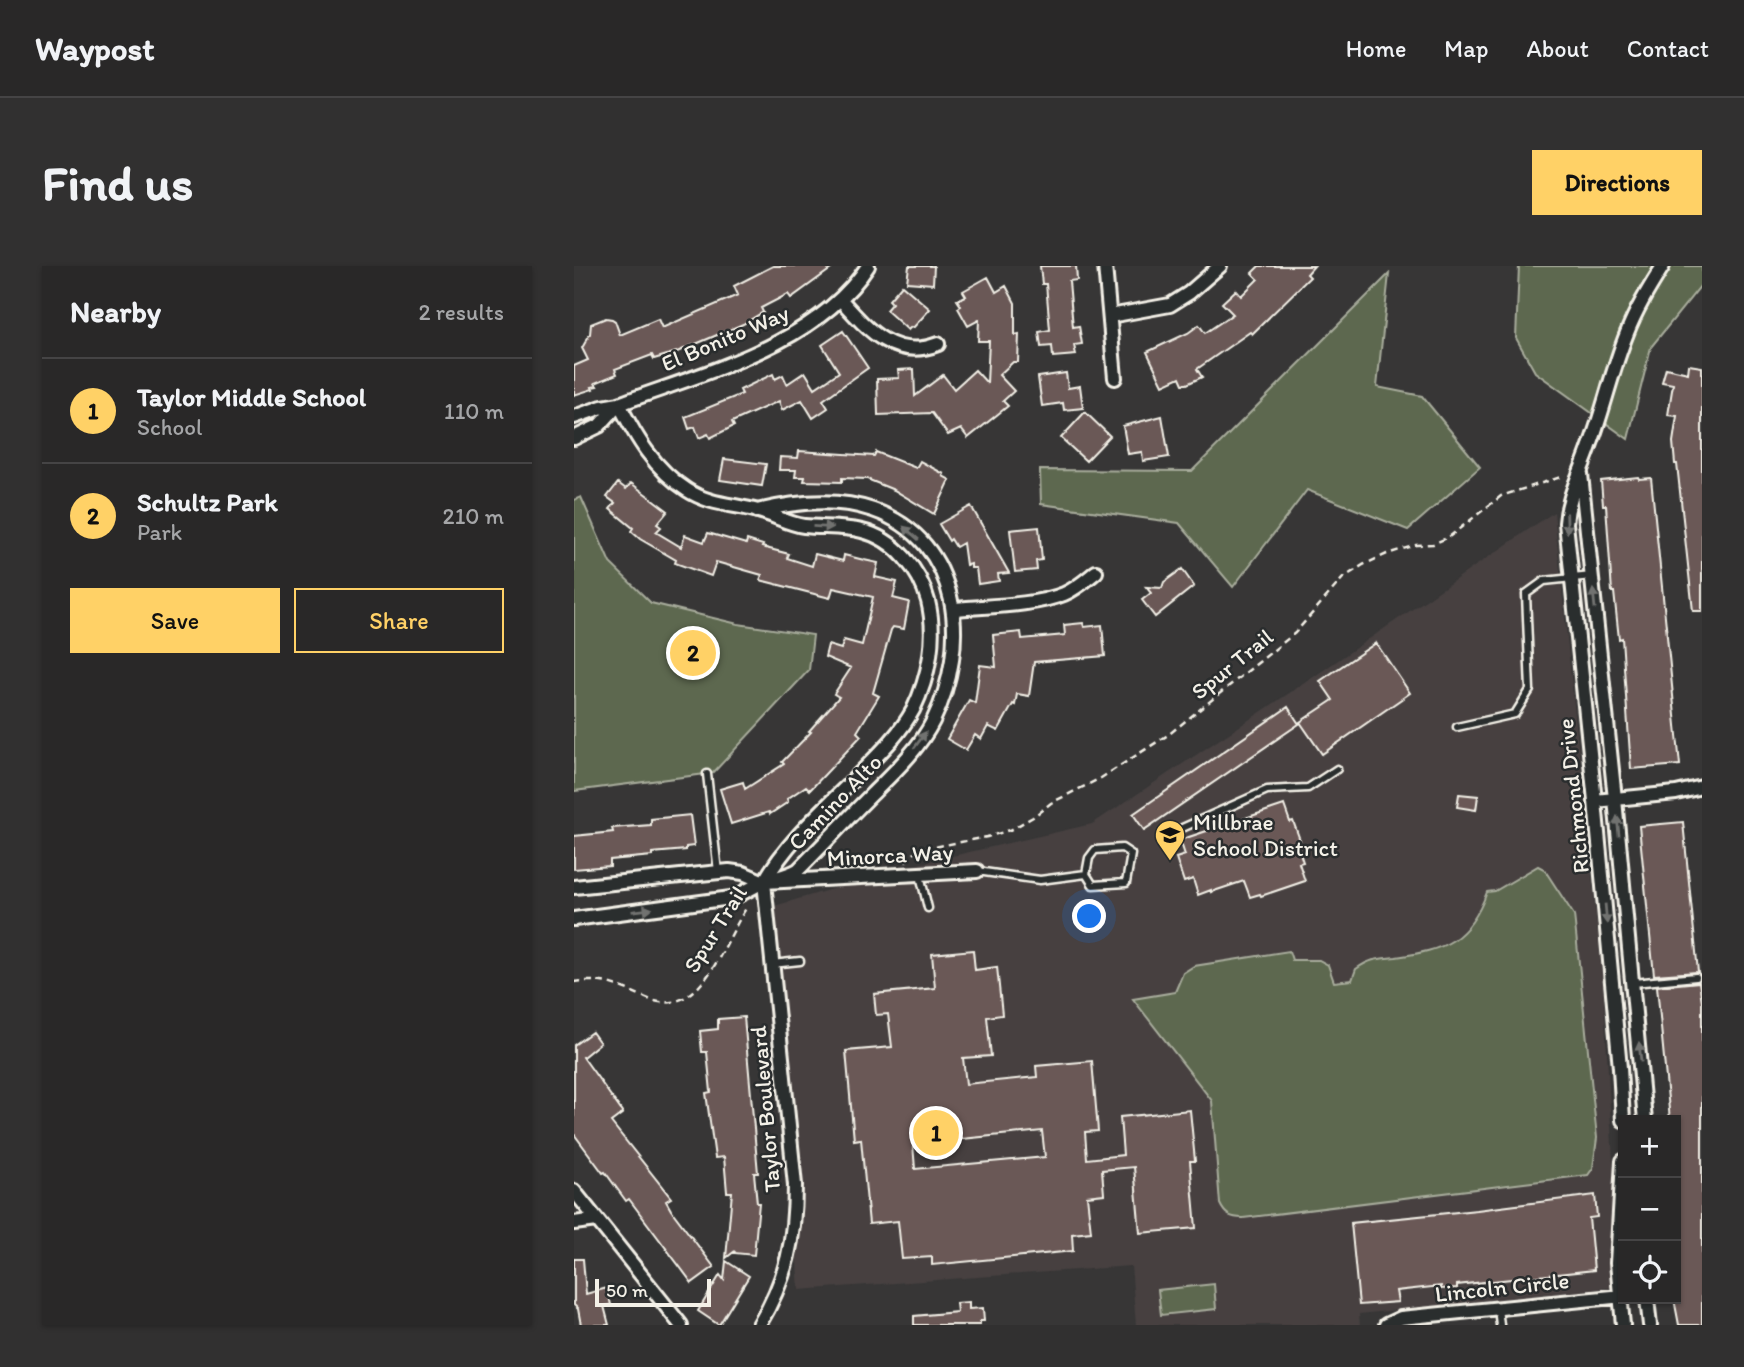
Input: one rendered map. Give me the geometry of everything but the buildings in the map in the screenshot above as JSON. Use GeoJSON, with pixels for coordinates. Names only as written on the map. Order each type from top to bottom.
{"type":"FeatureCollection","features":[{"type":"Feature","properties":{"kind":"street","name":"El Bonito Way"},"geometry":{"type":"LineString","coordinates":[[574,416],[619,404],[758,352],[787,338],[840,299],[868,266]]}},
{"type":"Feature","properties":{"kind":"street"},"geometry":{"type":"LineString","coordinates":[[1105,266],[1115,379]]}},
{"type":"Feature","properties":{"kind":"street"},"geometry":{"type":"LineString","coordinates":[[1110,316],[1171,305],[1220,266]]}},
{"type":"Feature","properties":{"kind":"street","name":"Richmond Drive"},"geometry":{"type":"LineString","coordinates":[[1623,1115],[1595,801],[1566,523],[1567,506],[1591,445],[1627,333],[1639,306],[1663,266]]}},
{"type":"Feature","properties":{"kind":"street"},"geometry":{"type":"LineString","coordinates":[[840,299],[864,326],[895,345],[911,350],[937,344]]}},
{"type":"Feature","properties":{"kind":"street","name":"El Bonito Way"},"geometry":{"type":"LineString","coordinates":[[574,438],[599,426],[619,404]]}},
{"type":"Feature","properties":{"kind":"street","name":"Camino Alto"},"geometry":{"type":"LineString","coordinates":[[619,404],[650,457],[688,491],[731,507],[757,511],[802,525],[864,531],[895,548],[918,575],[925,590],[931,613],[929,665],[912,712],[899,730],[783,852],[764,882]]}},
{"type":"Feature","properties":{"kind":"street","name":"Richmond Drive"},"geometry":{"type":"LineString","coordinates":[[1581,470],[1645,1115]]}},
{"type":"Feature","properties":{"kind":"street","name":"Camino Alto"},"geometry":{"type":"LineString","coordinates":[[757,511],[801,502],[871,509],[891,518],[925,545],[938,563],[954,609],[955,637],[951,669],[943,698],[932,723],[918,744],[798,870],[786,877],[764,882]]}},
{"type":"Feature","properties":{"kind":"street"},"geometry":{"type":"LineString","coordinates":[[954,609],[1047,599],[1081,584],[1096,572]]}},
{"type":"Feature","properties":{"kind":"street"},"geometry":{"type":"LineString","coordinates":[[1595,801],[1676,793],[1702,787]]}},
{"type":"Feature","properties":{"kind":"street","name":"Minorca Way"},"geometry":{"type":"LineString","coordinates":[[574,887],[718,872],[743,873],[764,882],[977,871]]}},
{"type":"Feature","properties":{"kind":"street","name":"Minorca Way"},"geometry":{"type":"LineString","coordinates":[[574,919],[731,898],[746,894],[764,882]]}},
{"type":"Feature","properties":{"kind":"street","name":"Taylor Boulevard"},"geometry":{"type":"LineString","coordinates":[[759,1325],[773,1303],[784,1276],[795,1216],[795,1185],[764,882]]}},
{"type":"Feature","properties":{"kind":"street"},"geometry":{"type":"LineString","coordinates":[[1619,1241],[1622,1178]]}},
{"type":"Feature","properties":{"kind":"street"},"geometry":{"type":"LineString","coordinates":[[574,1191],[681,1325]]}},
{"type":"Feature","properties":{"kind":"street"},"geometry":{"type":"LineString","coordinates":[[574,1223],[597,1220]]}},
{"type":"Feature","properties":{"kind":"street","name":"Lincoln Circle"},"geometry":{"type":"LineString","coordinates":[[1386,1325],[1401,1318],[1618,1296]]}},
{"type":"Feature","properties":{"kind":"street"},"geometry":{"type":"LineString","coordinates":[[1622,1304],[1623,1325]]}},
{"type":"Feature","properties":{"kind":"street"},"geometry":{"type":"LineString","coordinates":[[1648,1304],[1650,1325]]}},
{"type":"Feature","properties":{"kind":"lane"},"geometry":{"type":"LineString","coordinates":[[1457,727],[1515,714],[1530,690],[1526,594],[1544,581],[1592,576]]}},
{"type":"Feature","properties":{"kind":"lane"},"geometry":{"type":"LineString","coordinates":[[1180,828],[1267,790],[1308,788],[1337,769]]}},
{"type":"Feature","properties":{"kind":"lane"},"geometry":{"type":"LineString","coordinates":[[706,774],[718,872]]}},
{"type":"Feature","properties":{"kind":"lane"},"geometry":{"type":"LineString","coordinates":[[1122,848],[1131,855],[1128,880],[1124,885],[1096,886],[1090,883],[1086,874],[1089,858],[1096,850],[1122,848]]}},
{"type":"Feature","properties":{"kind":"lane"},"geometry":{"type":"LineString","coordinates":[[977,871],[1033,880],[1086,874]]}},
{"type":"Feature","properties":{"kind":"lane"},"geometry":{"type":"LineString","coordinates":[[920,875],[928,908]]}},
{"type":"Feature","properties":{"kind":"lane"},"geometry":{"type":"LineString","coordinates":[[772,964],[800,961]]}},
{"type":"Feature","properties":{"kind":"lane"},"geometry":{"type":"LineString","coordinates":[[1633,983],[1696,977]]}},
{"type":"Feature","properties":{"kind":"lane"},"geometry":{"type":"LineString","coordinates":[[1499,1308],[1500,1325]]}},
{"type":"Feature","properties":{"kind":"path","name":"Spur Trail"},"geometry":{"type":"LineString","coordinates":[[904,876],[903,866],[906,860],[918,850],[1010,830],[1051,803],[1101,778],[1168,735],[1294,633],[1343,578],[1363,565],[1416,545],[1433,544],[1449,537],[1501,496],[1581,470]]}},
{"type":"Feature","properties":{"kind":"path","name":"Spur Trail"},"geometry":{"type":"LineString","coordinates":[[574,982],[594,979],[656,1002],[686,999],[709,977],[734,926],[749,904]]}},
{"type":"Feature","properties":{"kind":"shaded area"},"geometry":{"type":"Polygon","coordinates":[[[1554,512],[1603,982],[1618,1287],[1359,1314],[1360,1325],[1136,1325],[1131,1266],[799,1290],[771,907],[913,865],[1092,824],[1312,678],[1554,512]]]}},
{"type":"Feature","properties":{"kind":"green space"},"geometry":{"type":"Polygon","coordinates":[[[1519,266],[1702,266],[1702,284],[1651,347],[1628,439],[1535,372],[1516,338],[1519,266]]]}},
{"type":"Feature","properties":{"kind":"green space"},"geometry":{"type":"Polygon","coordinates":[[[1389,274],[1377,387],[1422,396],[1480,467],[1408,530],[1307,490],[1233,587],[1179,523],[1041,504],[1040,470],[1192,471],[1389,274]]]}},
{"type":"Feature","properties":{"kind":"green space"},"geometry":{"type":"Polygon","coordinates":[[[581,497],[610,563],[651,603],[738,624],[813,635],[809,670],[713,773],[574,791],[574,500],[581,497]]]}},
{"type":"Feature","properties":{"kind":"green space"},"geometry":{"type":"Polygon","coordinates":[[[1538,866],[1544,869],[1574,915],[1597,1138],[1593,1168],[1588,1175],[1243,1218],[1226,1213],[1220,1204],[1212,1101],[1133,999],[1175,992],[1183,973],[1194,966],[1289,951],[1292,960],[1319,960],[1328,965],[1334,982],[1352,980],[1356,969],[1371,961],[1428,951],[1453,940],[1472,922],[1487,892],[1495,891],[1538,866]]]}},
{"type":"Feature","properties":{"kind":"green space"},"geometry":{"type":"Polygon","coordinates":[[[1214,1284],[1216,1309],[1161,1315],[1158,1290],[1214,1284]]]}},
{"type":"Feature","properties":{"kind":"place","name":"Schultz Park"},"geometry":{"type":"Point","coordinates":[693,653]}},
{"type":"Feature","properties":{"kind":"place","name":"Millbrae School District"},"geometry":{"type":"Point","coordinates":[1170,862]}},
{"type":"Feature","properties":{"kind":"place","name":"Taylor Middle School"},"geometry":{"type":"Point","coordinates":[936,1133]}}]}
